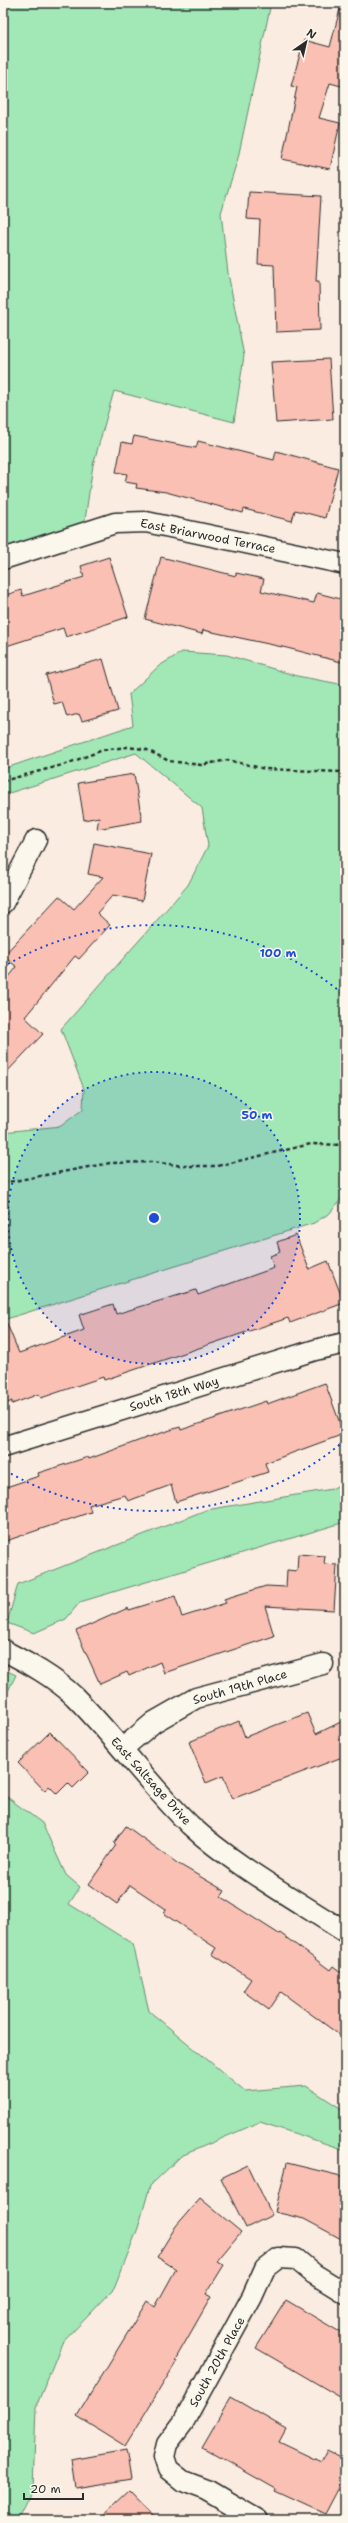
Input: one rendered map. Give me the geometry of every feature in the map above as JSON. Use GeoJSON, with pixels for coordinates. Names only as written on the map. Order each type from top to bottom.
{"type":"FeatureCollection","features":[{"type":"Feature","properties":{"kind":"street","name":"East Briarwood Terrace"},"geometry":{"type":"LineString","coordinates":[[3,559],[115,523],[129,521],[146,522],[345,564]]}},
{"type":"Feature","properties":{"kind":"street"},"geometry":{"type":"LineString","coordinates":[[3,903],[36,840]]}},
{"type":"Feature","properties":{"kind":"street","name":"South 18th Way"},"geometry":{"type":"LineString","coordinates":[[3,1447],[315,1350],[345,1343]]}},
{"type":"Feature","properties":{"kind":"street","name":"East Saltsage Drive"},"geometry":{"type":"LineString","coordinates":[[3,1650],[40,1670],[73,1696],[191,1826],[234,1858],[345,1932]]}},
{"type":"Feature","properties":{"kind":"street","name":"South 19th Place"},"geometry":{"type":"LineString","coordinates":[[122,1749],[154,1722],[196,1698],[323,1664]]}},
{"type":"Feature","properties":{"kind":"street","name":"South 20th Place"},"geometry":{"type":"LineString","coordinates":[[258,2520],[207,2490],[183,2481],[168,2469],[164,2457],[167,2444],[186,2416],[252,2297],[265,2268],[278,2258],[296,2259],[314,2274],[345,2292]]}},
{"type":"Feature","properties":{"kind":"path"},"geometry":{"type":"LineString","coordinates":[[3,781],[66,764],[103,750],[126,747],[145,749],[168,761],[201,765],[228,760],[265,769],[340,772],[345,776]]}},
{"type":"Feature","properties":{"kind":"path"},"geometry":{"type":"LineString","coordinates":[[3,1183],[110,1163],[152,1162],[185,1166],[217,1166],[311,1144],[345,1145]]}},
{"type":"Feature","properties":{"kind":"green space"},"geometry":{"type":"Polygon","coordinates":[[[3,3],[271,3],[238,158],[221,213],[228,273],[244,356],[234,422],[114,391],[93,465],[83,534],[3,559],[3,3]]]}},
{"type":"Feature","properties":{"kind":"green space"},"geometry":{"type":"Polygon","coordinates":[[[182,652],[227,655],[297,676],[345,685],[345,1194],[330,1213],[314,1223],[3,1320],[3,1132],[61,1126],[83,1109],[84,1089],[61,1029],[188,885],[208,846],[202,808],[136,753],[3,795],[3,769],[133,725],[129,694],[159,666],[182,652]]]}},
{"type":"Feature","properties":{"kind":"green space"},"geometry":{"type":"Polygon","coordinates":[[[345,1481],[345,1522],[80,1602],[66,1619],[34,1633],[7,1623],[18,1584],[206,1510],[332,1489],[345,1481]]]}},
{"type":"Feature","properties":{"kind":"green space"},"geometry":{"type":"Polygon","coordinates":[[[3,1669],[16,1675],[3,1701],[3,1669]]]}},
{"type":"Feature","properties":{"kind":"green space"},"geometry":{"type":"Polygon","coordinates":[[[3,1794],[42,1823],[66,1875],[80,1887],[69,1904],[133,1944],[149,2011],[245,2091],[306,2086],[345,2111],[345,2150],[260,2122],[181,2156],[150,2186],[138,2228],[114,2289],[62,2343],[36,2407],[33,2488],[17,2520],[3,2520],[3,1794]]]}},
{"type":"Feature","properties":{"kind":"building"},"geometry":{"type":"Polygon","coordinates":[[[340,9],[345,10],[345,87],[330,83],[319,118],[340,123],[330,169],[282,159],[297,87],[291,86],[304,40],[330,47],[340,9]]]}},
{"type":"Feature","properties":{"kind":"building"},"geometry":{"type":"Polygon","coordinates":[[[249,192],[321,196],[316,281],[319,281],[320,330],[276,332],[274,265],[258,264],[260,220],[247,219],[249,192]]]}},
{"type":"Feature","properties":{"kind":"building"},"geometry":{"type":"Polygon","coordinates":[[[329,359],[333,419],[276,423],[271,362],[329,359]]]}},
{"type":"Feature","properties":{"kind":"building"},"geometry":{"type":"Polygon","coordinates":[[[134,436],[196,448],[198,441],[274,460],[276,451],[338,468],[325,518],[295,510],[292,521],[244,509],[243,513],[166,492],[136,488],[137,484],[125,482],[127,474],[116,472],[122,442],[132,444],[134,436]]]}},
{"type":"Feature","properties":{"kind":"building"},"geometry":{"type":"Polygon","coordinates":[[[109,557],[128,617],[66,637],[63,628],[3,647],[3,596],[21,590],[23,596],[84,577],[81,566],[109,557]]]}},
{"type":"Feature","properties":{"kind":"building"},"geometry":{"type":"Polygon","coordinates":[[[161,557],[236,576],[236,573],[264,579],[261,591],[314,603],[317,593],[345,600],[345,663],[287,648],[203,630],[202,634],[145,619],[161,557]]]}},
{"type":"Feature","properties":{"kind":"building"},"geometry":{"type":"Polygon","coordinates":[[[103,659],[118,711],[82,721],[79,714],[67,717],[62,702],[54,704],[46,675],[103,659]]]}},
{"type":"Feature","properties":{"kind":"building"},"geometry":{"type":"Polygon","coordinates":[[[134,774],[142,821],[97,829],[99,817],[84,820],[78,783],[134,774]]]}},
{"type":"Feature","properties":{"kind":"building"},"geometry":{"type":"Polygon","coordinates":[[[94,843],[151,854],[142,901],[113,895],[97,913],[110,925],[79,959],[75,956],[25,1017],[43,1034],[3,1076],[3,984],[17,967],[3,956],[59,896],[74,909],[103,877],[88,874],[94,843]]]}},
{"type":"Feature","properties":{"kind":"building"},"geometry":{"type":"Polygon","coordinates":[[[296,1235],[309,1269],[328,1261],[344,1303],[290,1323],[288,1318],[104,1380],[103,1377],[41,1398],[39,1394],[12,1404],[12,1401],[3,1405],[3,1314],[19,1353],[84,1330],[79,1315],[113,1304],[116,1314],[196,1290],[198,1295],[274,1268],[270,1256],[280,1252],[277,1242],[296,1235]]]}},
{"type":"Feature","properties":{"kind":"building"},"geometry":{"type":"Polygon","coordinates":[[[325,1383],[344,1434],[265,1463],[268,1472],[176,1502],[171,1485],[128,1501],[125,1495],[89,1505],[91,1512],[3,1542],[3,1488],[39,1476],[38,1473],[88,1457],[89,1459],[180,1427],[181,1430],[266,1401],[267,1404],[325,1383]]]}},
{"type":"Feature","properties":{"kind":"building"},"geometry":{"type":"Polygon","coordinates":[[[298,1554],[325,1556],[324,1564],[337,1565],[334,1610],[265,1606],[274,1636],[164,1673],[160,1662],[129,1676],[127,1672],[100,1684],[76,1631],[128,1608],[129,1610],[175,1596],[182,1617],[226,1603],[224,1599],[266,1586],[286,1587],[287,1570],[297,1571],[298,1554]]]}},
{"type":"Feature","properties":{"kind":"building"},"geometry":{"type":"Polygon","coordinates":[[[307,1713],[316,1734],[345,1720],[345,1756],[232,1799],[223,1776],[206,1783],[189,1742],[239,1721],[245,1737],[307,1713]]]}},
{"type":"Feature","properties":{"kind":"building"},"geometry":{"type":"Polygon","coordinates":[[[50,1732],[89,1772],[73,1788],[68,1783],[57,1794],[49,1786],[45,1791],[18,1763],[50,1732]]]}},
{"type":"Feature","properties":{"kind":"building"},"geometry":{"type":"Polygon","coordinates":[[[126,1826],[177,1863],[225,1891],[221,1897],[279,1934],[280,1933],[330,1970],[333,1966],[345,1975],[345,2039],[281,1992],[269,2010],[243,1991],[251,1979],[212,1954],[216,1948],[164,1914],[166,1909],[130,1885],[117,1904],[89,1884],[116,1845],[114,1843],[126,1826]]]}},
{"type":"Feature","properties":{"kind":"building"},"geometry":{"type":"Polygon","coordinates":[[[287,2163],[345,2177],[345,2241],[304,2219],[275,2212],[287,2163]]]}},
{"type":"Feature","properties":{"kind":"building"},"geometry":{"type":"Polygon","coordinates":[[[248,2165],[272,2215],[246,2228],[221,2178],[248,2165]]]}},
{"type":"Feature","properties":{"kind":"building"},"geometry":{"type":"Polygon","coordinates":[[[200,2198],[241,2232],[217,2261],[224,2265],[206,2294],[211,2297],[175,2360],[177,2361],[125,2446],[77,2416],[147,2301],[155,2307],[176,2269],[157,2257],[176,2226],[200,2198]]]}},
{"type":"Feature","properties":{"kind":"building"},"geometry":{"type":"Polygon","coordinates":[[[286,2300],[345,2335],[345,2400],[256,2348],[286,2300]]]}},
{"type":"Feature","properties":{"kind":"building"},"geometry":{"type":"Polygon","coordinates":[[[231,2397],[286,2429],[279,2442],[321,2462],[327,2450],[345,2459],[345,2476],[325,2514],[275,2491],[276,2489],[202,2447],[231,2397]]]}},
{"type":"Feature","properties":{"kind":"building"},"geometry":{"type":"Polygon","coordinates":[[[126,2450],[131,2479],[75,2488],[71,2460],[126,2450]]]}},
{"type":"Feature","properties":{"kind":"building"},"geometry":{"type":"Polygon","coordinates":[[[129,2491],[157,2520],[98,2520],[129,2491]]]}}]}
